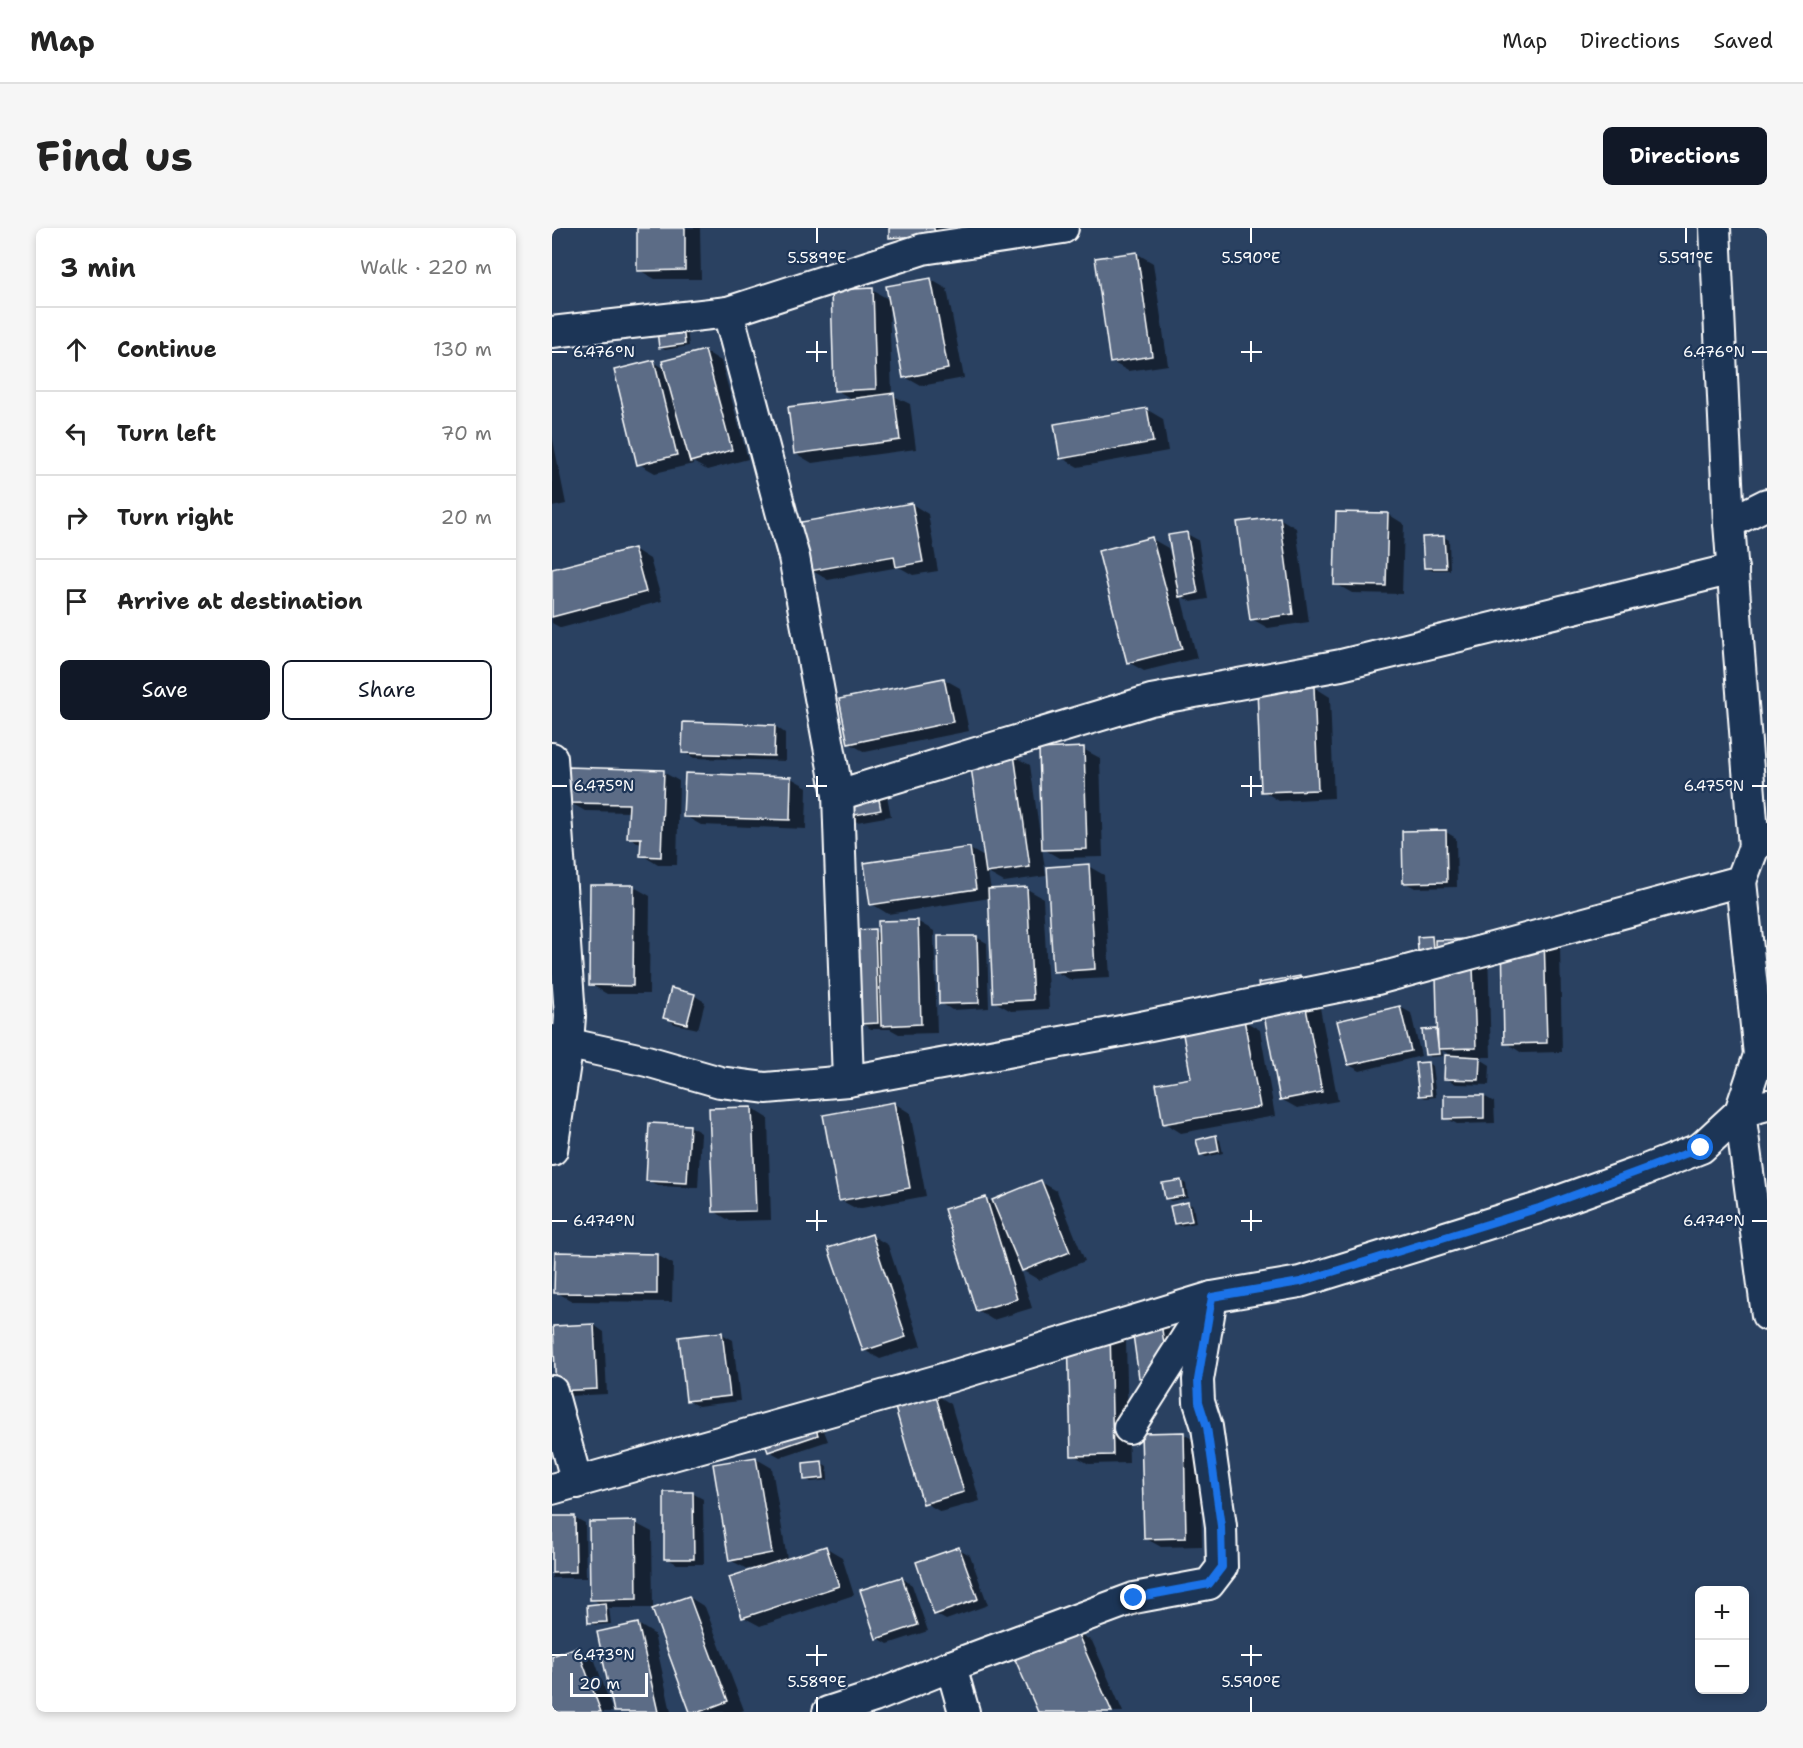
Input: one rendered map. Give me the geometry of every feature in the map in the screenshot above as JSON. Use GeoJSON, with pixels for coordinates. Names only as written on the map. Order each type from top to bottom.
{"type":"FeatureCollection","features":[{"type":"Feature","properties":{"kind":"street"},"geometry":{"type":"LineString","coordinates":[[552,332],[728,312],[922,249],[1063,228]]}},
{"type":"Feature","properties":{"kind":"street"},"geometry":{"type":"LineString","coordinates":[[1715,228],[1732,569],[1760,842],[1741,881],[1759,1055],[1754,1108],[1767,1315]]}},
{"type":"Feature","properties":{"kind":"street"},"geometry":{"type":"LineString","coordinates":[[728,312],[794,557],[838,795],[848,1081]]}},
{"type":"Feature","properties":{"kind":"street"},"geometry":{"type":"LineString","coordinates":[[1729,523],[1767,504]]}},
{"type":"Feature","properties":{"kind":"street"},"geometry":{"type":"LineString","coordinates":[[838,795],[1151,700],[1341,665],[1732,569]]}},
{"type":"Feature","properties":{"kind":"street"},"geometry":{"type":"LineString","coordinates":[[552,758],[570,1016],[560,1042],[552,1150]]}},
{"type":"Feature","properties":{"kind":"street"},"geometry":{"type":"LineString","coordinates":[[560,1042],[646,1061],[720,1082],[766,1088],[848,1081],[1105,1034],[1377,980],[1741,881]]}},
{"type":"Feature","properties":{"kind":"street"},"geometry":{"type":"LineString","coordinates":[[552,1391],[564,1486],[939,1380],[1212,1297],[1300,1282],[1539,1208],[1701,1148],[1754,1108]]}},
{"type":"Feature","properties":{"kind":"street"},"geometry":{"type":"LineString","coordinates":[[1129,1428],[1212,1297]]}},
{"type":"Feature","properties":{"kind":"street"},"geometry":{"type":"LineString","coordinates":[[828,1712],[874,1697],[1134,1598],[1209,1584],[1222,1567],[1221,1526],[1207,1427],[1199,1402],[1198,1380],[1212,1297]]}},
{"type":"Feature","properties":{"kind":"street"},"geometry":{"type":"LineString","coordinates":[[951,1666],[964,1712]]}},
{"type":"Feature","properties":{"kind":"building"},"geometry":{"type":"Polygon","coordinates":[[[637,228],[685,228],[685,270],[637,271],[637,228]]]}},
{"type":"Feature","properties":{"kind":"building"},"geometry":{"type":"Polygon","coordinates":[[[889,228],[934,228],[935,235],[889,238],[889,228]]]}},
{"type":"Feature","properties":{"kind":"building"},"geometry":{"type":"Polygon","coordinates":[[[1137,252],[1152,356],[1110,363],[1095,258],[1137,252]]]}},
{"type":"Feature","properties":{"kind":"building"},"geometry":{"type":"Polygon","coordinates":[[[931,278],[948,369],[903,378],[886,286],[931,278]]]}},
{"type":"Feature","properties":{"kind":"building"},"geometry":{"type":"Polygon","coordinates":[[[873,288],[876,389],[834,391],[831,290],[873,288]]]}},
{"type":"Feature","properties":{"kind":"building"},"geometry":{"type":"Polygon","coordinates":[[[683,326],[685,344],[659,348],[657,330],[683,326]]]}},
{"type":"Feature","properties":{"kind":"building"},"geometry":{"type":"Polygon","coordinates":[[[705,350],[732,450],[690,462],[662,361],[705,350]]]}},
{"type":"Feature","properties":{"kind":"building"},"geometry":{"type":"Polygon","coordinates":[[[654,360],[677,455],[637,465],[614,370],[654,360]]]}},
{"type":"Feature","properties":{"kind":"building"},"geometry":{"type":"Polygon","coordinates":[[[894,393],[900,440],[794,454],[788,407],[894,393]]]}},
{"type":"Feature","properties":{"kind":"building"},"geometry":{"type":"Polygon","coordinates":[[[1147,408],[1153,442],[1060,459],[1054,424],[1147,408]]]}},
{"type":"Feature","properties":{"kind":"building"},"geometry":{"type":"Polygon","coordinates":[[[912,503],[923,562],[896,567],[894,556],[810,571],[801,522],[912,503]]]}},
{"type":"Feature","properties":{"kind":"building"},"geometry":{"type":"Polygon","coordinates":[[[1336,512],[1388,513],[1386,586],[1334,585],[1336,512]]]}},
{"type":"Feature","properties":{"kind":"building"},"geometry":{"type":"Polygon","coordinates":[[[1280,517],[1293,614],[1250,620],[1237,522],[1280,517]]]}},
{"type":"Feature","properties":{"kind":"building"},"geometry":{"type":"Polygon","coordinates":[[[1187,532],[1198,593],[1179,597],[1168,535],[1187,532]]]}},
{"type":"Feature","properties":{"kind":"building"},"geometry":{"type":"Polygon","coordinates":[[[1444,536],[1446,568],[1424,568],[1422,537],[1444,536]]]}},
{"type":"Feature","properties":{"kind":"building"},"geometry":{"type":"Polygon","coordinates":[[[1152,537],[1182,649],[1127,663],[1098,551],[1152,537]]]}},
{"type":"Feature","properties":{"kind":"building"},"geometry":{"type":"Polygon","coordinates":[[[634,548],[646,592],[552,617],[552,569],[634,548]]]}},
{"type":"Feature","properties":{"kind":"building"},"geometry":{"type":"Polygon","coordinates":[[[944,678],[953,722],[848,744],[839,699],[944,678]]]}},
{"type":"Feature","properties":{"kind":"building"},"geometry":{"type":"Polygon","coordinates":[[[1314,686],[1318,790],[1261,792],[1257,688],[1314,686]]]}},
{"type":"Feature","properties":{"kind":"building"},"geometry":{"type":"Polygon","coordinates":[[[683,722],[775,725],[774,756],[682,753],[683,722]]]}},
{"type":"Feature","properties":{"kind":"building"},"geometry":{"type":"Polygon","coordinates":[[[1084,747],[1087,849],[1042,850],[1039,749],[1084,747]]]}},
{"type":"Feature","properties":{"kind":"building"},"geometry":{"type":"Polygon","coordinates":[[[1014,754],[1030,867],[986,873],[970,760],[1014,754]]]}},
{"type":"Feature","properties":{"kind":"building"},"geometry":{"type":"Polygon","coordinates":[[[568,767],[664,770],[661,857],[640,856],[641,838],[627,838],[629,804],[567,803],[568,767]]]}},
{"type":"Feature","properties":{"kind":"building"},"geometry":{"type":"Polygon","coordinates":[[[685,773],[791,777],[790,820],[683,817],[685,773]]]}},
{"type":"Feature","properties":{"kind":"building"},"geometry":{"type":"Polygon","coordinates":[[[877,789],[881,810],[845,817],[840,795],[877,789]]]}},
{"type":"Feature","properties":{"kind":"building"},"geometry":{"type":"Polygon","coordinates":[[[1446,830],[1447,882],[1403,883],[1402,831],[1446,830]]]}},
{"type":"Feature","properties":{"kind":"building"},"geometry":{"type":"Polygon","coordinates":[[[970,847],[976,889],[870,905],[864,863],[970,847]]]}},
{"type":"Feature","properties":{"kind":"building"},"geometry":{"type":"Polygon","coordinates":[[[1089,864],[1095,969],[1053,972],[1047,867],[1089,864]]]}},
{"type":"Feature","properties":{"kind":"building"},"geometry":{"type":"Polygon","coordinates":[[[590,885],[634,885],[633,986],[589,985],[590,885]]]}},
{"type":"Feature","properties":{"kind":"building"},"geometry":{"type":"Polygon","coordinates":[[[1027,887],[1033,1000],[993,1002],[988,889],[1027,887]]]}},
{"type":"Feature","properties":{"kind":"building"},"geometry":{"type":"Polygon","coordinates":[[[918,920],[921,1024],[881,1026],[878,921],[918,920]]]}},
{"type":"Feature","properties":{"kind":"building"},"geometry":{"type":"Polygon","coordinates":[[[875,929],[878,1023],[859,1024],[856,930],[875,929]]]}},
{"type":"Feature","properties":{"kind":"building"},"geometry":{"type":"Polygon","coordinates":[[[938,936],[977,936],[979,1003],[939,1004],[938,936]]]}},
{"type":"Feature","properties":{"kind":"building"},"geometry":{"type":"Polygon","coordinates":[[[1432,936],[1434,963],[1419,964],[1417,937],[1432,936]]]}},
{"type":"Feature","properties":{"kind":"building"},"geometry":{"type":"Polygon","coordinates":[[[1502,936],[1544,936],[1547,1043],[1504,1044],[1502,936]]]}},
{"type":"Feature","properties":{"kind":"building"},"geometry":{"type":"Polygon","coordinates":[[[1472,939],[1476,1048],[1438,1049],[1435,940],[1472,939]]]}},
{"type":"Feature","properties":{"kind":"building"},"geometry":{"type":"Polygon","coordinates":[[[1300,976],[1322,1092],[1280,1100],[1258,983],[1300,976]]]}},
{"type":"Feature","properties":{"kind":"building"},"geometry":{"type":"Polygon","coordinates":[[[671,988],[695,994],[687,1024],[663,1018],[671,988]]]}},
{"type":"Feature","properties":{"kind":"building"},"geometry":{"type":"Polygon","coordinates":[[[1400,1006],[1411,1051],[1348,1065],[1337,1021],[1400,1006]]]}},
{"type":"Feature","properties":{"kind":"building"},"geometry":{"type":"Polygon","coordinates":[[[1244,1019],[1260,1107],[1163,1124],[1156,1084],[1191,1078],[1182,1029],[1244,1019]]]}},
{"type":"Feature","properties":{"kind":"building"},"geometry":{"type":"Polygon","coordinates":[[[1436,1029],[1439,1054],[1425,1055],[1422,1030],[1436,1029]]]}},
{"type":"Feature","properties":{"kind":"building"},"geometry":{"type":"Polygon","coordinates":[[[1445,1055],[1480,1057],[1479,1080],[1444,1079],[1445,1055]]]}},
{"type":"Feature","properties":{"kind":"building"},"geometry":{"type":"Polygon","coordinates":[[[1428,1062],[1431,1095],[1419,1096],[1415,1063],[1428,1062]]]}},
{"type":"Feature","properties":{"kind":"building"},"geometry":{"type":"Polygon","coordinates":[[[1444,1095],[1484,1095],[1484,1118],[1444,1119],[1444,1095]]]}},
{"type":"Feature","properties":{"kind":"building"},"geometry":{"type":"Polygon","coordinates":[[[894,1102],[910,1188],[839,1201],[823,1115],[894,1102]]]}},
{"type":"Feature","properties":{"kind":"building"},"geometry":{"type":"Polygon","coordinates":[[[752,1107],[756,1211],[713,1212],[709,1108],[752,1107]]]}},
{"type":"Feature","properties":{"kind":"building"},"geometry":{"type":"Polygon","coordinates":[[[649,1123],[690,1125],[687,1183],[646,1181],[649,1123]]]}},
{"type":"Feature","properties":{"kind":"building"},"geometry":{"type":"Polygon","coordinates":[[[1216,1135],[1219,1151],[1200,1155],[1196,1140],[1216,1135]]]}},
{"type":"Feature","properties":{"kind":"building"},"geometry":{"type":"Polygon","coordinates":[[[1041,1180],[1070,1252],[1022,1271],[992,1200],[1041,1180]]]}},
{"type":"Feature","properties":{"kind":"building"},"geometry":{"type":"Polygon","coordinates":[[[1181,1180],[1184,1196],[1165,1199],[1162,1183],[1181,1180]]]}},
{"type":"Feature","properties":{"kind":"building"},"geometry":{"type":"Polygon","coordinates":[[[986,1197],[1017,1299],[976,1311],[944,1209],[986,1197]]]}},
{"type":"Feature","properties":{"kind":"building"},"geometry":{"type":"Polygon","coordinates":[[[1188,1202],[1192,1221],[1174,1224],[1170,1206],[1188,1202]]]}},
{"type":"Feature","properties":{"kind":"building"},"geometry":{"type":"Polygon","coordinates":[[[872,1234],[906,1337],[863,1351],[828,1248],[872,1234]]]}},
{"type":"Feature","properties":{"kind":"building"},"geometry":{"type":"Polygon","coordinates":[[[555,1252],[657,1254],[657,1294],[554,1293],[555,1252]]]}},
{"type":"Feature","properties":{"kind":"building"},"geometry":{"type":"Polygon","coordinates":[[[1161,1322],[1168,1374],[1139,1378],[1132,1327],[1161,1322]]]}},
{"type":"Feature","properties":{"kind":"building"},"geometry":{"type":"Polygon","coordinates":[[[594,1324],[597,1389],[556,1391],[553,1326],[594,1324]]]}},
{"type":"Feature","properties":{"kind":"building"},"geometry":{"type":"Polygon","coordinates":[[[1110,1330],[1113,1455],[1071,1456],[1068,1331],[1110,1330]]]}},
{"type":"Feature","properties":{"kind":"building"},"geometry":{"type":"Polygon","coordinates":[[[722,1332],[730,1396],[686,1401],[679,1337],[722,1332]]]}},
{"type":"Feature","properties":{"kind":"building"},"geometry":{"type":"Polygon","coordinates":[[[935,1393],[964,1492],[923,1504],[894,1404],[935,1393]]]}},
{"type":"Feature","properties":{"kind":"building"},"geometry":{"type":"Polygon","coordinates":[[[811,1415],[818,1435],[768,1452],[761,1433],[811,1415]]]}},
{"type":"Feature","properties":{"kind":"building"},"geometry":{"type":"Polygon","coordinates":[[[1184,1432],[1186,1538],[1144,1539],[1141,1433],[1184,1432]]]}},
{"type":"Feature","properties":{"kind":"building"},"geometry":{"type":"Polygon","coordinates":[[[756,1457],[772,1553],[729,1561],[713,1464],[756,1457]]]}},
{"type":"Feature","properties":{"kind":"building"},"geometry":{"type":"Polygon","coordinates":[[[822,1461],[824,1478],[804,1480],[803,1463],[822,1461]]]}},
{"type":"Feature","properties":{"kind":"building"},"geometry":{"type":"Polygon","coordinates":[[[664,1492],[693,1492],[694,1559],[664,1559],[664,1492]]]}},
{"type":"Feature","properties":{"kind":"building"},"geometry":{"type":"Polygon","coordinates":[[[552,1516],[575,1516],[576,1572],[552,1573],[552,1516]]]}},
{"type":"Feature","properties":{"kind":"building"},"geometry":{"type":"Polygon","coordinates":[[[636,1521],[637,1599],[590,1600],[589,1522],[636,1521]]]}},
{"type":"Feature","properties":{"kind":"building"},"geometry":{"type":"Polygon","coordinates":[[[826,1546],[839,1586],[742,1618],[729,1577],[826,1546]]]}},
{"type":"Feature","properties":{"kind":"building"},"geometry":{"type":"Polygon","coordinates":[[[959,1547],[978,1599],[934,1615],[916,1562],[959,1547]]]}},
{"type":"Feature","properties":{"kind":"building"},"geometry":{"type":"Polygon","coordinates":[[[902,1577],[918,1625],[876,1639],[860,1590],[902,1577]]]}},
{"type":"Feature","properties":{"kind":"building"},"geometry":{"type":"Polygon","coordinates":[[[689,1596],[728,1701],[699,1712],[690,1712],[652,1609],[689,1596]]]}},
{"type":"Feature","properties":{"kind":"building"},"geometry":{"type":"Polygon","coordinates":[[[605,1603],[607,1622],[588,1623],[587,1605],[605,1603]]]}},
{"type":"Feature","properties":{"kind":"building"},"geometry":{"type":"Polygon","coordinates":[[[638,1623],[658,1712],[614,1712],[597,1632],[638,1623]]]}},
{"type":"Feature","properties":{"kind":"building"},"geometry":{"type":"Polygon","coordinates":[[[1076,1630],[1112,1712],[1038,1712],[1014,1657],[1076,1630]]]}},
{"type":"Feature","properties":{"kind":"building"},"geometry":{"type":"Polygon","coordinates":[[[577,1647],[601,1712],[552,1712],[552,1656],[577,1647]]]}},
{"type":"Feature","properties":{"kind":"route"},"geometry":{"type":"LineString","coordinates":[[1134,1598],[1209,1584],[1222,1567],[1221,1526],[1207,1427],[1199,1402],[1198,1380],[1212,1297],[1300,1282],[1539,1208],[1701,1148]]}}]}
